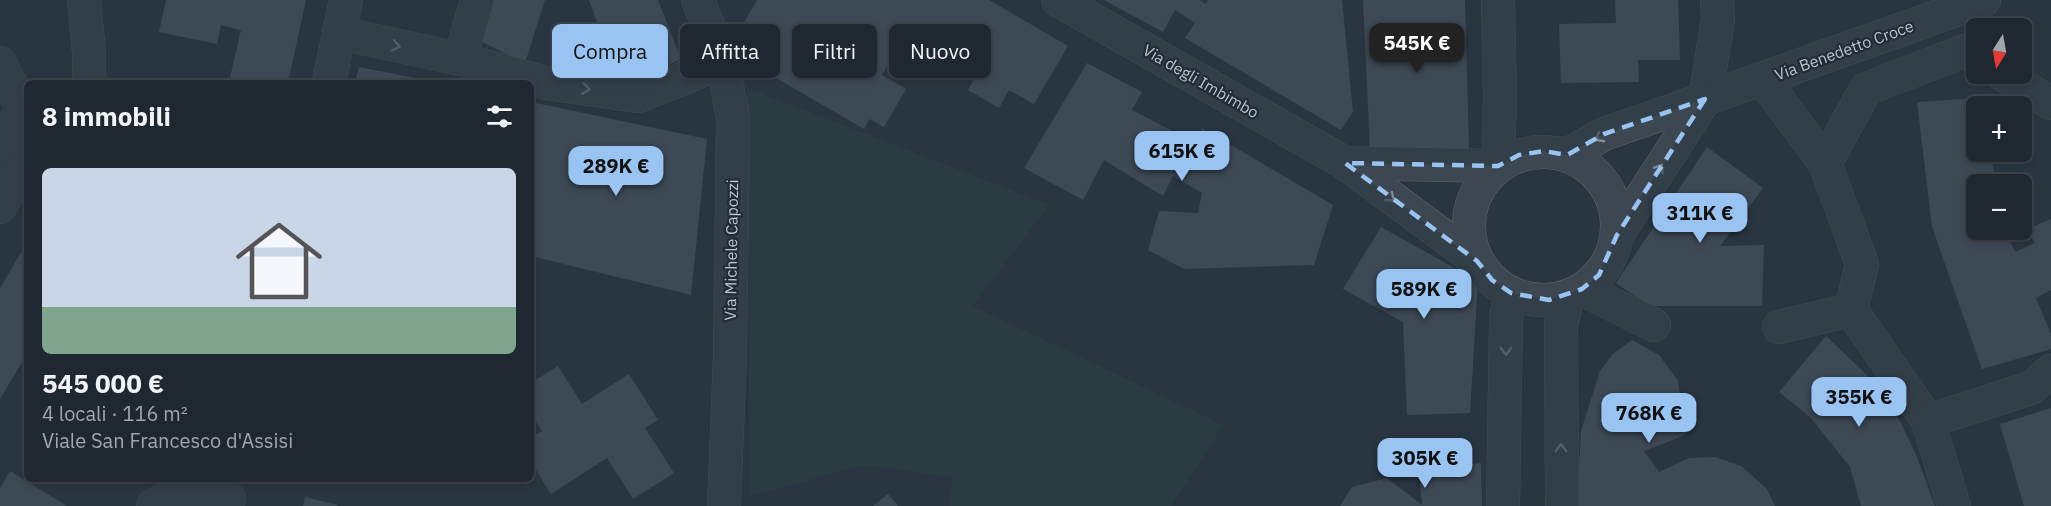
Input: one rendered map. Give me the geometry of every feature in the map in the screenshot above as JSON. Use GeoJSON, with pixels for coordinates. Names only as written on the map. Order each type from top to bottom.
{"type":"FeatureCollection","features":[{"type":"Feature","properties":{"kind":"street"},"geometry":{"type":"LineString","coordinates":[[84,0],[89,80]]}},
{"type":"Feature","properties":{"kind":"street"},"geometry":{"type":"LineString","coordinates":[[329,80],[346,0]]}},
{"type":"Feature","properties":{"kind":"street"},"geometry":{"type":"LineString","coordinates":[[462,42],[477,0]]}},
{"type":"Feature","properties":{"kind":"street","name":"Via Michele Capozzi"},"geometry":{"type":"LineString","coordinates":[[698,0],[708,24]]}},
{"type":"Feature","properties":{"kind":"street","name":"Via degli Imbimbo"},"geometry":{"type":"LineString","coordinates":[[1058,0],[1345,163],[1477,261]]}},
{"type":"Feature","properties":{"kind":"street"},"geometry":{"type":"LineString","coordinates":[[1498,0],[1500,98],[1498,166]]}},
{"type":"Feature","properties":{"kind":"street"},"geometry":{"type":"LineString","coordinates":[[1617,235],[1705,99],[1718,20],[1717,0]]}},
{"type":"Feature","properties":{"kind":"street","name":"Via Benedetto Croce"},"geometry":{"type":"LineString","coordinates":[[1567,155],[1604,134],[1984,0]]}},
{"type":"Feature","properties":{"kind":"street"},"geometry":{"type":"LineString","coordinates":[[339,33],[462,42],[546,83],[638,96],[684,78]]}},
{"type":"Feature","properties":{"kind":"street"},"geometry":{"type":"LineString","coordinates":[[1825,163],[1866,89],[1964,51],[1966,52]]}},
{"type":"Feature","properties":{"kind":"street"},"geometry":{"type":"LineString","coordinates":[[0,63],[11,120],[7,154],[13,164],[24,173],[0,207]]}},
{"type":"Feature","properties":{"kind":"street","name":"Via Michele Capozzi"},"geometry":{"type":"LineString","coordinates":[[724,506],[730,355],[733,118],[725,78]]}},
{"type":"Feature","properties":{"kind":"street"},"geometry":{"type":"LineString","coordinates":[[1764,79],[1825,163],[1862,264],[1851,310],[1928,421],[1954,506]]}},
{"type":"Feature","properties":{"kind":"street"},"geometry":{"type":"LineString","coordinates":[[2019,84],[2051,103]]}},
{"type":"Feature","properties":{"kind":"street"},"geometry":{"type":"LineString","coordinates":[[1544,151],[1567,155],[1590,167],[1607,186],[1616,210],[1617,235],[1611,257],[1599,275],[1575,292],[1549,300],[1530,299],[1511,293],[1492,280],[1477,261],[1470,241],[1468,220],[1473,199],[1483,181],[1498,166],[1520,155],[1544,151]]}},
{"type":"Feature","properties":{"kind":"street","name":"Via degli Imbimbo"},"geometry":{"type":"LineString","coordinates":[[1345,163],[1498,166]]}},
{"type":"Feature","properties":{"kind":"street"},"geometry":{"type":"LineString","coordinates":[[1575,292],[1654,325]]}},
{"type":"Feature","properties":{"kind":"street"},"geometry":{"type":"LineString","coordinates":[[1562,506],[1561,325],[1575,292]]}},
{"type":"Feature","properties":{"kind":"street"},"geometry":{"type":"LineString","coordinates":[[1503,506],[1506,318],[1511,293]]}},
{"type":"Feature","properties":{"kind":"street"},"geometry":{"type":"LineString","coordinates":[[1779,327],[1851,310]]}},
{"type":"Feature","properties":{"kind":"street"},"geometry":{"type":"LineString","coordinates":[[1928,421],[2031,388],[2051,371]]}},
{"type":"Feature","properties":{"kind":"street"},"geometry":{"type":"LineString","coordinates":[[153,506],[177,494],[188,492],[230,494]]}},
{"type":"Feature","properties":{"kind":"highlighted area"},"geometry":{"type":"Polygon","coordinates":[[[1705,99],[1617,235],[1599,275],[1582,289],[1549,300],[1511,293],[1492,280],[1477,261],[1345,163],[1498,166],[1519,155],[1544,151],[1567,155],[1604,134],[1705,99]]]}},
{"type":"Feature","properties":{"kind":"green space"},"geometry":{"type":"Polygon","coordinates":[[[747,88],[1049,205],[972,306],[1223,425],[1171,506],[950,506],[952,477],[864,465],[750,496],[747,88]]]}},
{"type":"Feature","properties":{"kind":"building"},"geometry":{"type":"Polygon","coordinates":[[[166,0],[306,0],[288,80],[229,80],[241,30],[221,25],[217,44],[159,32],[166,0]]]}},
{"type":"Feature","properties":{"kind":"building"},"geometry":{"type":"Polygon","coordinates":[[[486,0],[545,0],[525,63],[474,38],[486,0]]]}},
{"type":"Feature","properties":{"kind":"building"},"geometry":{"type":"Polygon","coordinates":[[[589,0],[658,0],[667,24],[598,24],[589,0]]]}},
{"type":"Feature","properties":{"kind":"building"},"geometry":{"type":"Polygon","coordinates":[[[757,0],[989,0],[1068,46],[1034,104],[1009,90],[999,108],[968,90],[974,78],[991,78],[991,24],[889,24],[889,63],[882,75],[906,89],[884,127],[870,119],[864,129],[776,78],[780,78],[780,24],[743,24],[757,0]]]}},
{"type":"Feature","properties":{"kind":"building"},"geometry":{"type":"Polygon","coordinates":[[[1104,0],[1199,0],[1206,4],[1208,0],[1342,0],[1353,112],[1341,130],[1185,38],[1195,23],[1175,10],[1163,32],[1104,0]]]}},
{"type":"Feature","properties":{"kind":"building"},"geometry":{"type":"Polygon","coordinates":[[[1363,0],[1465,0],[1469,149],[1370,150],[1363,0]]]}},
{"type":"Feature","properties":{"kind":"building"},"geometry":{"type":"Polygon","coordinates":[[[1615,0],[1678,0],[1680,60],[1638,60],[1639,82],[1561,83],[1559,24],[1616,23],[1615,0]]]}},
{"type":"Feature","properties":{"kind":"building"},"geometry":{"type":"Polygon","coordinates":[[[668,26],[680,56],[680,59],[668,65],[668,26]]]}},
{"type":"Feature","properties":{"kind":"building"},"geometry":{"type":"Polygon","coordinates":[[[1087,63],[1142,92],[1132,110],[1195,143],[1202,128],[1333,205],[1314,265],[1184,269],[1148,250],[1159,211],[1198,213],[1202,193],[1173,176],[1163,196],[1104,160],[1083,200],[1024,168],[1087,63]]]}},
{"type":"Feature","properties":{"kind":"building"},"geometry":{"type":"Polygon","coordinates":[[[359,67],[425,80],[356,80],[359,67]]]}},
{"type":"Feature","properties":{"kind":"building"},"geometry":{"type":"Polygon","coordinates":[[[618,78],[639,78],[621,86],[618,78]]]}},
{"type":"Feature","properties":{"kind":"building"},"geometry":{"type":"Polygon","coordinates":[[[1966,99],[1966,162],[1992,162],[1994,174],[1966,174],[1966,240],[2010,240],[2015,252],[2035,243],[2032,238],[2032,227],[2051,219],[2051,290],[2036,298],[2051,334],[2051,349],[1982,369],[1932,227],[1917,102],[1966,99]]]}},
{"type":"Feature","properties":{"kind":"building"},"geometry":{"type":"Polygon","coordinates":[[[534,103],[707,139],[691,295],[534,257],[534,103]]]}},
{"type":"Feature","properties":{"kind":"building"},"geometry":{"type":"Polygon","coordinates":[[[1707,147],[1763,188],[1720,246],[1764,245],[1762,306],[1650,306],[1616,283],[1707,147]]]}},
{"type":"Feature","properties":{"kind":"building"},"geometry":{"type":"Polygon","coordinates":[[[1381,227],[1478,281],[1470,413],[1407,415],[1403,322],[1343,289],[1381,227]]]}},
{"type":"Feature","properties":{"kind":"building"},"geometry":{"type":"Polygon","coordinates":[[[24,248],[24,359],[0,399],[0,288],[24,248]]]}},
{"type":"Feature","properties":{"kind":"building"},"geometry":{"type":"Polygon","coordinates":[[[1826,336],[1866,374],[1900,421],[1917,457],[1935,506],[1861,506],[1850,467],[1811,418],[1779,392],[1826,336]]]}},
{"type":"Feature","properties":{"kind":"building"},"geometry":{"type":"Polygon","coordinates":[[[1632,340],[1659,355],[1678,381],[1685,435],[1644,451],[1659,472],[1689,458],[1715,457],[1741,466],[1767,489],[1775,506],[1577,506],[1581,431],[1600,371],[1613,354],[1632,340]]]}},
{"type":"Feature","properties":{"kind":"building"},"geometry":{"type":"Polygon","coordinates":[[[558,366],[582,404],[629,374],[658,420],[645,428],[674,473],[633,499],[607,458],[551,494],[534,467],[534,436],[542,431],[534,419],[534,381],[558,366]]]}},
{"type":"Feature","properties":{"kind":"building"},"geometry":{"type":"Polygon","coordinates":[[[2051,408],[2051,506],[2024,506],[2000,424],[2051,408]]]}},
{"type":"Feature","properties":{"kind":"building"},"geometry":{"type":"Polygon","coordinates":[[[1481,463],[1482,506],[1340,506],[1352,487],[1387,478],[1422,505],[1419,469],[1481,463]]]}},
{"type":"Feature","properties":{"kind":"building"},"geometry":{"type":"Polygon","coordinates":[[[10,471],[24,480],[24,482],[28,482],[67,506],[0,506],[0,488],[10,471]]]}},
{"type":"Feature","properties":{"kind":"building"},"geometry":{"type":"Polygon","coordinates":[[[888,494],[898,506],[873,506],[888,494]]]}},
{"type":"Feature","properties":{"kind":"building"},"geometry":{"type":"Polygon","coordinates":[[[305,497],[338,505],[338,506],[303,506],[305,497]]]}}]}
